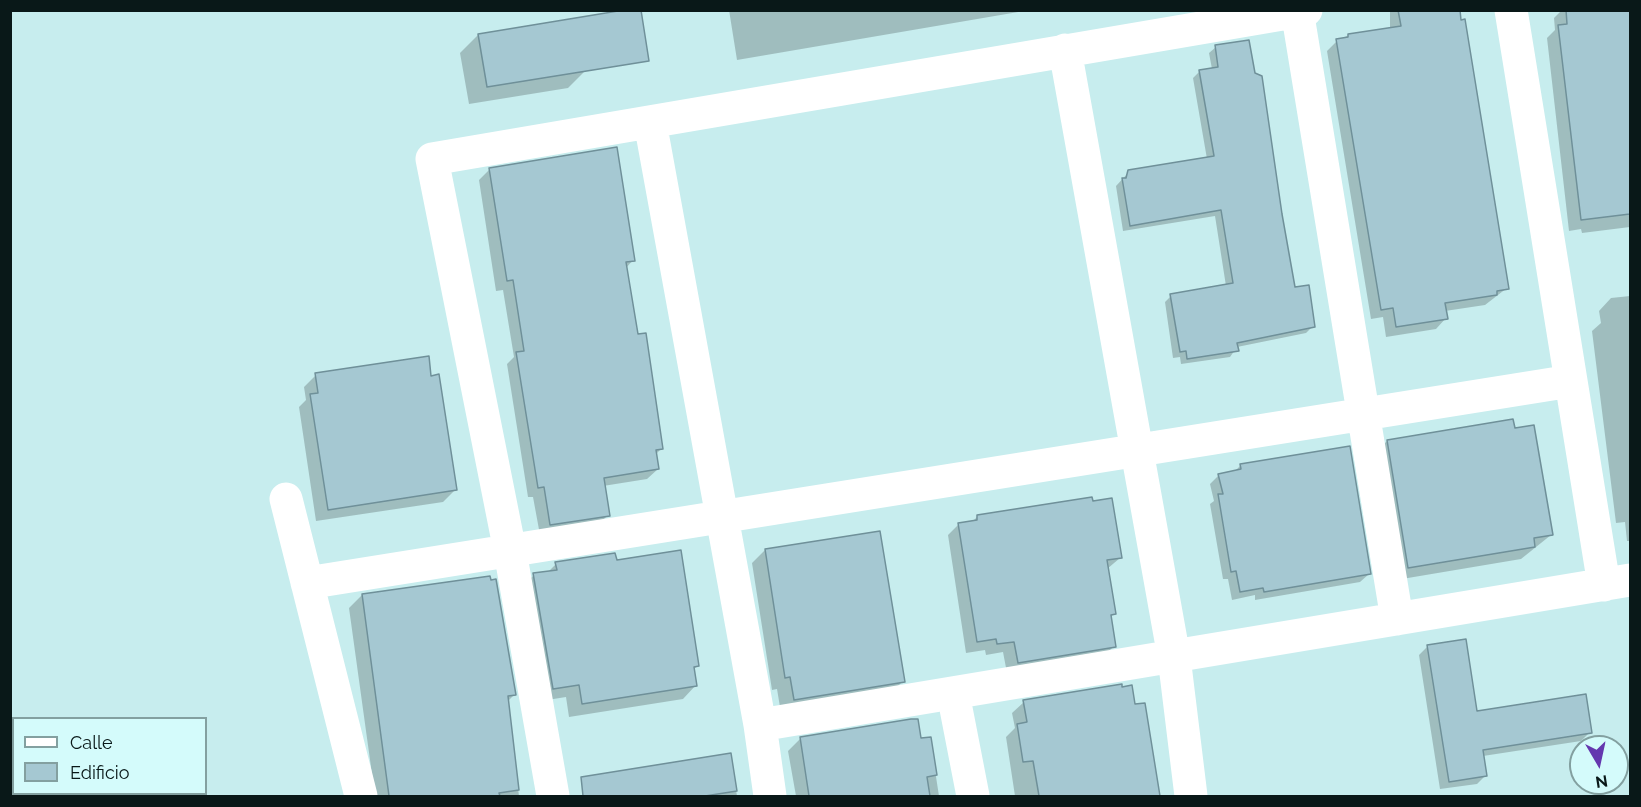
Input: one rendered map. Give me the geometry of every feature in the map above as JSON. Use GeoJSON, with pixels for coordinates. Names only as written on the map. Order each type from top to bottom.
{"type":"FeatureCollection","features":[{"type":"Feature","properties":{"kind":"street"},"geometry":{"type":"LineString","coordinates":[[760,725],[1617,583],[1571,381],[1511,10]]}},
{"type":"Feature","properties":{"kind":"street"},"geometry":{"type":"LineString","coordinates":[[553,796],[510,551],[432,159],[1300,11],[1397,619]]}},
{"type":"Feature","properties":{"kind":"street"},"geometry":{"type":"LineString","coordinates":[[1065,50],[1174,657],[1191,796]]}},
{"type":"Feature","properties":{"kind":"street"},"geometry":{"type":"LineString","coordinates":[[650,122],[760,725],[770,796]]}},
{"type":"Feature","properties":{"kind":"street"},"geometry":{"type":"LineString","coordinates":[[307,583],[1571,381]]}},
{"type":"Feature","properties":{"kind":"street"},"geometry":{"type":"LineString","coordinates":[[286,499],[361,796]]}},
{"type":"Feature","properties":{"kind":"street"},"geometry":{"type":"LineString","coordinates":[[954,693],[973,796]]}},
{"type":"Feature","properties":{"kind":"building"},"geometry":{"type":"Polygon","coordinates":[[[624,10],[641,10],[649,61],[487,87],[478,34],[624,10]]]}},
{"type":"Feature","properties":{"kind":"building"},"geometry":{"type":"Polygon","coordinates":[[[1398,10],[1460,10],[1461,20],[1465,19],[1509,289],[1497,291],[1497,295],[1445,303],[1448,319],[1396,327],[1393,308],[1381,310],[1336,39],[1348,37],[1348,34],[1401,26],[1398,10]]]}},
{"type":"Feature","properties":{"kind":"building"},"geometry":{"type":"Polygon","coordinates":[[[1566,10],[1630,10],[1630,214],[1581,220],[1558,25],[1567,24],[1566,10]]]}},
{"type":"Feature","properties":{"kind":"building"},"geometry":{"type":"Polygon","coordinates":[[[1249,40],[1255,73],[1262,76],[1295,287],[1309,285],[1315,327],[1237,343],[1239,351],[1187,359],[1186,351],[1180,352],[1170,294],[1233,283],[1221,210],[1130,226],[1122,178],[1126,178],[1128,170],[1214,156],[1199,70],[1218,67],[1215,45],[1249,40]]]}},
{"type":"Feature","properties":{"kind":"building"},"geometry":{"type":"Polygon","coordinates":[[[617,147],[635,261],[626,262],[638,334],[646,333],[663,449],[656,450],[659,469],[604,478],[610,516],[550,525],[544,487],[538,488],[516,352],[524,351],[513,280],[507,281],[489,168],[617,147]]]}},
{"type":"Feature","properties":{"kind":"building"},"geometry":{"type":"Polygon","coordinates":[[[429,356],[431,376],[439,374],[457,490],[328,510],[310,394],[318,393],[315,373],[429,356]]]}},
{"type":"Feature","properties":{"kind":"building"},"geometry":{"type":"Polygon","coordinates":[[[1513,419],[1515,428],[1534,425],[1553,535],[1534,538],[1535,547],[1408,568],[1387,440],[1513,419]]]}},
{"type":"Feature","properties":{"kind":"building"},"geometry":{"type":"Polygon","coordinates":[[[1350,446],[1371,574],[1264,592],[1263,588],[1240,592],[1236,571],[1231,572],[1218,494],[1223,494],[1218,474],[1241,469],[1240,464],[1350,446]]]}},
{"type":"Feature","properties":{"kind":"building"},"geometry":{"type":"Polygon","coordinates":[[[1092,497],[1093,501],[1112,498],[1122,558],[1107,560],[1116,614],[1111,615],[1116,647],[1018,663],[1014,642],[997,644],[996,639],[977,642],[958,523],[977,520],[977,515],[1092,497]]]}},
{"type":"Feature","properties":{"kind":"building"},"geometry":{"type":"Polygon","coordinates":[[[880,531],[905,682],[794,700],[790,677],[785,678],[765,549],[880,531]]]}},
{"type":"Feature","properties":{"kind":"building"},"geometry":{"type":"Polygon","coordinates":[[[681,550],[699,666],[694,667],[697,686],[582,704],[579,685],[553,689],[533,573],[557,570],[555,562],[615,553],[617,560],[681,550]]]}},
{"type":"Feature","properties":{"kind":"building"},"geometry":{"type":"Polygon","coordinates":[[[490,576],[491,580],[496,579],[516,695],[508,696],[519,790],[499,793],[500,796],[389,796],[362,594],[490,576]]]}},
{"type":"Feature","properties":{"kind":"building"},"geometry":{"type":"Polygon","coordinates":[[[1466,639],[1477,711],[1586,694],[1592,733],[1483,750],[1487,776],[1449,782],[1427,645],[1466,639]]]}},
{"type":"Feature","properties":{"kind":"building"},"geometry":{"type":"Polygon","coordinates":[[[1122,684],[1122,687],[1132,685],[1135,704],[1145,703],[1160,796],[1039,796],[1033,761],[1023,762],[1017,724],[1027,722],[1023,700],[1122,684]]]}},
{"type":"Feature","properties":{"kind":"building"},"geometry":{"type":"Polygon","coordinates":[[[918,719],[921,738],[931,737],[937,775],[927,777],[930,796],[809,796],[800,737],[918,719]]]}},
{"type":"Feature","properties":{"kind":"building"},"geometry":{"type":"Polygon","coordinates":[[[731,753],[737,791],[705,796],[583,796],[581,777],[731,753]]]}}]}
